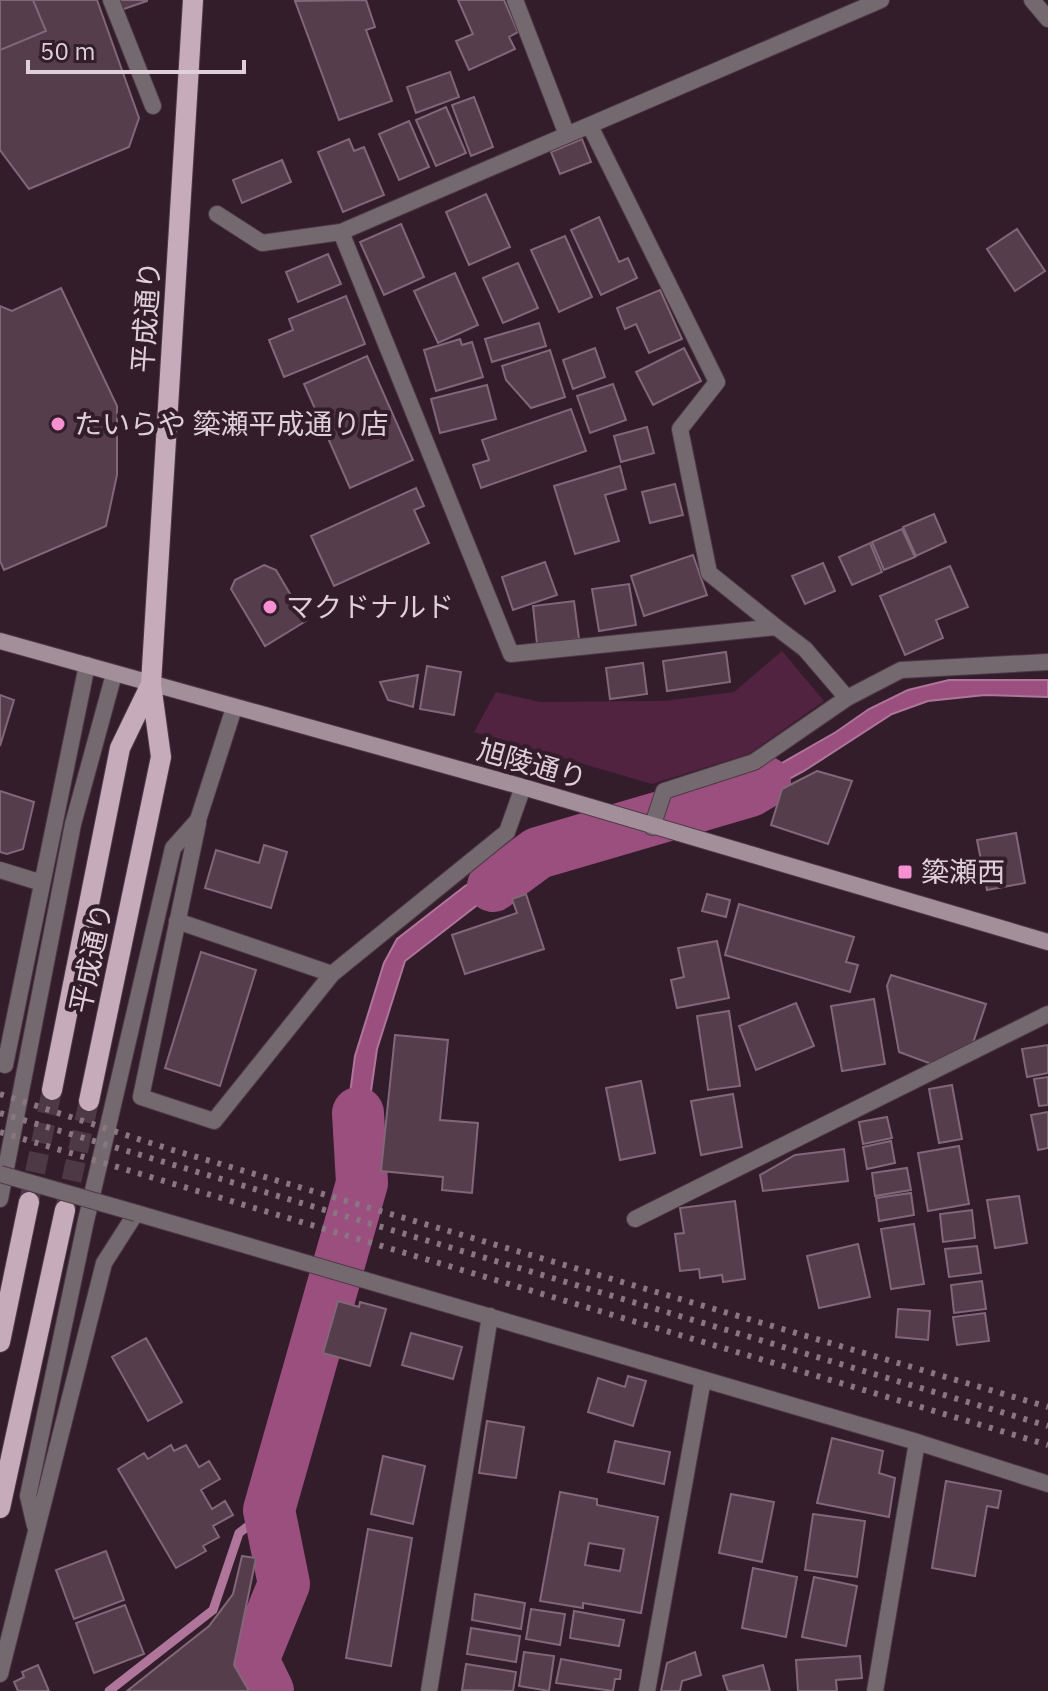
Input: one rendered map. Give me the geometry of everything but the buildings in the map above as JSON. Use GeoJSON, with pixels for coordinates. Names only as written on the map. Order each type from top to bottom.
{"type":"FeatureCollection","features":[{"type":"Feature","properties":{"kind":"main road","name":"平成通り"},"geometry":{"type":"LineString","coordinates":[[89,1101],[161,757],[151,684],[193,0]]}},
{"type":"Feature","properties":{"kind":"main road","name":"平成通り"},"geometry":{"type":"LineString","coordinates":[[52,1090],[120,748],[151,684]]}},
{"type":"Feature","properties":{"kind":"main road"},"geometry":{"type":"LineString","coordinates":[[0,1342],[29,1202]]}},
{"type":"Feature","properties":{"kind":"main road"},"geometry":{"type":"LineString","coordinates":[[0,1508],[65,1210]]}},
{"type":"Feature","properties":{"kind":"street"},"geometry":{"type":"LineString","coordinates":[[111,0],[153,106]]}},
{"type":"Feature","properties":{"kind":"street"},"geometry":{"type":"LineString","coordinates":[[515,0],[567,135]]}},
{"type":"Feature","properties":{"kind":"street"},"geometry":{"type":"LineString","coordinates":[[217,214],[262,243],[341,232],[881,0]]}},
{"type":"Feature","properties":{"kind":"street"},"geometry":{"type":"LineString","coordinates":[[1032,0],[1048,19]]}},
{"type":"Feature","properties":{"kind":"street"},"geometry":{"type":"LineString","coordinates":[[590,126],[717,382],[680,429],[709,573],[805,649],[847,698]]}},
{"type":"Feature","properties":{"kind":"street"},"geometry":{"type":"LineString","coordinates":[[341,232],[511,654],[776,627]]}},
{"type":"Feature","properties":{"kind":"street","name":"旭陵通り"},"geometry":{"type":"LineString","coordinates":[[0,641],[523,787],[1048,942]]}},
{"type":"Feature","properties":{"kind":"street"},"geometry":{"type":"LineString","coordinates":[[652,827],[664,791],[754,762],[847,698],[901,670],[1048,662]]}},
{"type":"Feature","properties":{"kind":"street"},"geometry":{"type":"LineString","coordinates":[[0,1063],[5,1065],[87,665]]}},
{"type":"Feature","properties":{"kind":"street"},"geometry":{"type":"LineString","coordinates":[[0,1199],[73,824],[114,674]]}},
{"type":"Feature","properties":{"kind":"street"},"geometry":{"type":"LineString","coordinates":[[234,708],[198,820],[141,1097],[214,1121],[332,974],[507,832],[523,787]]}},
{"type":"Feature","properties":{"kind":"street"},"geometry":{"type":"LineString","coordinates":[[36,1532],[28,1496],[85,1225],[173,848],[198,820]]}},
{"type":"Feature","properties":{"kind":"street"},"geometry":{"type":"LineString","coordinates":[[0,870],[42,883]]}},
{"type":"Feature","properties":{"kind":"street"},"geometry":{"type":"LineString","coordinates":[[177,921],[332,974]]}},
{"type":"Feature","properties":{"kind":"street"},"geometry":{"type":"LineString","coordinates":[[635,1219],[1048,1014]]}},
{"type":"Feature","properties":{"kind":"street"},"geometry":{"type":"LineString","coordinates":[[0,1174],[917,1442],[1048,1484]]}},
{"type":"Feature","properties":{"kind":"street"},"geometry":{"type":"LineString","coordinates":[[0,1674],[104,1263],[136,1213]]}},
{"type":"Feature","properties":{"kind":"street"},"geometry":{"type":"LineString","coordinates":[[429,1691],[490,1316]]}},
{"type":"Feature","properties":{"kind":"street"},"geometry":{"type":"LineString","coordinates":[[647,1691],[703,1379]]}},
{"type":"Feature","properties":{"kind":"street"},"geometry":{"type":"LineString","coordinates":[[875,1691],[917,1442]]}},
{"type":"Feature","properties":{"kind":"shaded area"},"geometry":{"type":"Polygon","coordinates":[[[782,651],[824,701],[749,754],[652,784],[474,732],[496,692],[540,702],[664,701],[734,692],[782,651]]]}},
{"type":"Feature","properties":{"kind":"shaded area"},"geometry":{"type":"Polygon","coordinates":[[[949,680],[1048,680],[1048,697],[985,695],[928,701],[892,714],[804,771],[754,798],[718,810],[688,802],[747,783],[836,732],[869,709],[908,690],[949,680]]]}},
{"type":"Feature","properties":{"kind":"shaded area"},"geometry":{"type":"Polygon","coordinates":[[[537,844],[578,855],[524,869],[405,961],[377,1049],[370,1098],[369,1185],[346,1179],[347,1116],[355,1056],[384,963],[397,939],[465,886],[537,844]]]}},
{"type":"Feature","properties":{"kind":"waterway"},"geometry":{"type":"LineString","coordinates":[[493,886],[538,853],[750,791],[765,782]]}},
{"type":"Feature","properties":{"kind":"waterway"},"geometry":{"type":"LineString","coordinates":[[268,1691],[253,1660],[284,1584],[269,1510],[362,1183],[358,1113]]}},
{"type":"Feature","properties":{"kind":"waterway"},"geometry":{"type":"LineString","coordinates":[[109,1691],[213,1610],[239,1533],[269,1510]]}},
{"type":"Feature","properties":{"kind":"tunnel"},"geometry":{"type":"LineString","coordinates":[[29,1202],[52,1090]]}},
{"type":"Feature","properties":{"kind":"tunnel"},"geometry":{"type":"LineString","coordinates":[[65,1210],[89,1101]]}},
{"type":"Feature","properties":{"kind":"railway"},"geometry":{"type":"LineString","coordinates":[[0,1094],[166,1148],[1048,1407]]}},
{"type":"Feature","properties":{"kind":"railway"},"geometry":{"type":"LineString","coordinates":[[0,1113],[1048,1426]]}},
{"type":"Feature","properties":{"kind":"railway"},"geometry":{"type":"LineString","coordinates":[[0,1132],[1048,1445]]}},
{"type":"Feature","properties":{"kind":"place","name":"たいらや 簗瀬平成通り店"},"geometry":{"type":"Point","coordinates":[58,424]}},
{"type":"Feature","properties":{"kind":"place","name":"マクドナルド"},"geometry":{"type":"Point","coordinates":[270,607]}},
{"type":"Feature","properties":{"kind":"place","name":"簗瀬西"},"geometry":{"type":"Point","coordinates":[905,872]}}]}
